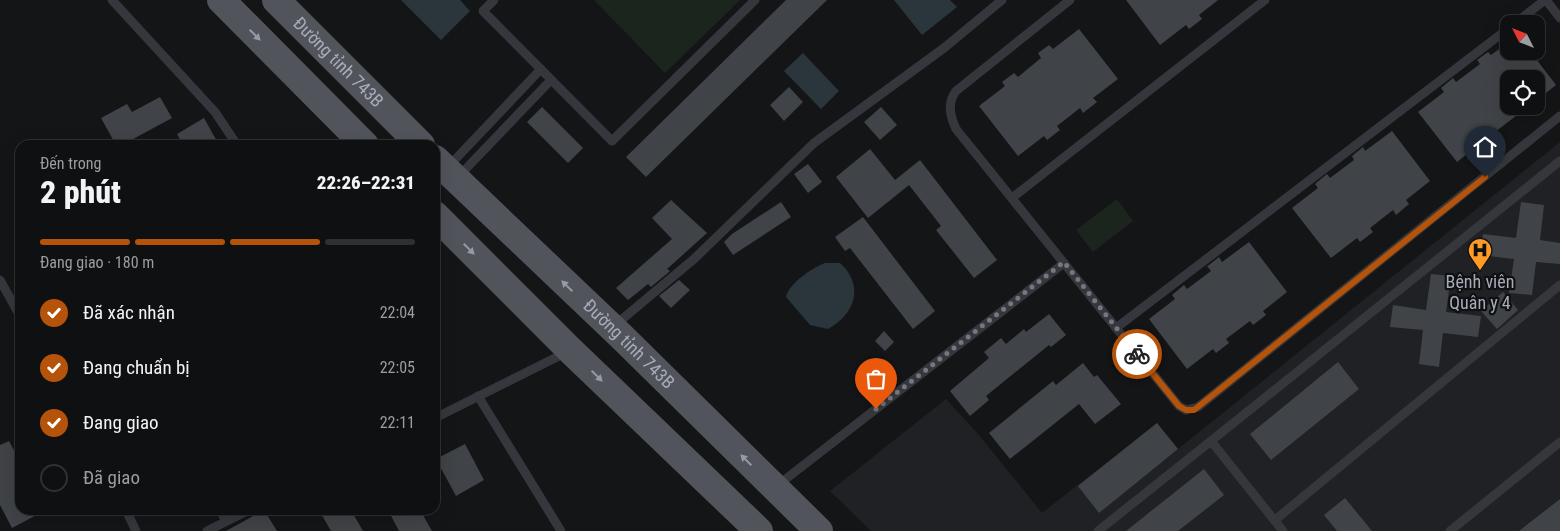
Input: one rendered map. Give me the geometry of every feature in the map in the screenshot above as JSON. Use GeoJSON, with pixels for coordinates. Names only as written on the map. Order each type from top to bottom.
{"type":"FeatureCollection","features":[{"type":"Feature","properties":{"kind":"main road"},"geometry":{"type":"LineString","coordinates":[[221,0],[361,140]]}},
{"type":"Feature","properties":{"kind":"main road","name":"Đường tỉnh 743B"},"geometry":{"type":"LineString","coordinates":[[276,0],[416,140]]}},
{"type":"Feature","properties":{"kind":"main road","name":"Đường tỉnh 743B"},"geometry":{"type":"LineString","coordinates":[[445,169],[612,328],[819,531]]}},
{"type":"Feature","properties":{"kind":"main road"},"geometry":{"type":"LineString","coordinates":[[440,220],[570,350],[759,531]]}},
{"type":"Feature","properties":{"kind":"main road"},"geometry":{"type":"LineString","coordinates":[[570,350],[612,328]]}},
{"type":"Feature","properties":{"kind":"lane"},"geometry":{"type":"LineString","coordinates":[[112,0],[215,112],[234,140]]}},
{"type":"Feature","properties":{"kind":"lane"},"geometry":{"type":"LineString","coordinates":[[494,0],[483,11],[612,141],[755,0]]}},
{"type":"Feature","properties":{"kind":"lane"},"geometry":{"type":"LineString","coordinates":[[612,328],[694,259],[814,143],[856,110],[944,48],[1002,0]]}},
{"type":"Feature","properties":{"kind":"lane"},"geometry":{"type":"LineString","coordinates":[[1070,0],[961,87],[951,100],[951,114],[956,129],[1179,406],[1186,410],[1194,410],[1560,116]]}},
{"type":"Feature","properties":{"kind":"lane"},"geometry":{"type":"LineString","coordinates":[[1012,198],[1265,0]]}},
{"type":"Feature","properties":{"kind":"lane"},"geometry":{"type":"LineString","coordinates":[[1526,15],[1545,0],[1560,18]]}},
{"type":"Feature","properties":{"kind":"lane"},"geometry":{"type":"LineString","coordinates":[[1116,328],[1500,35]]}},
{"type":"Feature","properties":{"kind":"lane"},"geometry":{"type":"LineString","coordinates":[[445,169],[541,69]]}},
{"type":"Feature","properties":{"kind":"lane"},"geometry":{"type":"LineString","coordinates":[[445,169],[551,80]]}},
{"type":"Feature","properties":{"kind":"lane"},"geometry":{"type":"LineString","coordinates":[[1098,531],[1560,161]]}},
{"type":"Feature","properties":{"kind":"lane"},"geometry":{"type":"LineString","coordinates":[[774,488],[1064,262]]}},
{"type":"Feature","properties":{"kind":"lane"},"geometry":{"type":"LineString","coordinates":[[0,280],[15,307]]}},
{"type":"Feature","properties":{"kind":"lane"},"geometry":{"type":"LineString","coordinates":[[1275,520],[1560,285]]}},
{"type":"Feature","properties":{"kind":"lane"},"geometry":{"type":"LineString","coordinates":[[440,415],[570,350]]}},
{"type":"Feature","properties":{"kind":"lane"},"geometry":{"type":"LineString","coordinates":[[478,396],[561,531]]}},
{"type":"Feature","properties":{"kind":"lane"},"geometry":{"type":"LineString","coordinates":[[1211,441],[1283,531]]}},
{"type":"Feature","properties":{"kind":"lane"},"geometry":{"type":"LineString","coordinates":[[1450,531],[1560,442]]}},
{"type":"Feature","properties":{"kind":"lane"},"geometry":{"type":"LineString","coordinates":[[128,515],[136,531]]}},
{"type":"Feature","properties":{"kind":"lane"},"geometry":{"type":"LineString","coordinates":[[223,515],[226,521]]}},
{"type":"Feature","properties":{"kind":"lane"},"geometry":{"type":"LineString","coordinates":[[207,531],[239,515]]}},
{"type":"Feature","properties":{"kind":"shaded area"},"geometry":{"type":"Polygon","coordinates":[[[401,0],[460,0],[470,11],[441,40],[401,0]]]}},
{"type":"Feature","properties":{"kind":"shaded area"},"geometry":{"type":"Polygon","coordinates":[[[594,0],[740,0],[665,73],[594,0]]]}},
{"type":"Feature","properties":{"kind":"shaded area"},"geometry":{"type":"Polygon","coordinates":[[[894,0],[950,0],[957,7],[922,35],[894,0]]]}},
{"type":"Feature","properties":{"kind":"shaded area"},"geometry":{"type":"Polygon","coordinates":[[[803,53],[839,91],[821,109],[784,71],[803,53]]]}},
{"type":"Feature","properties":{"kind":"shaded area","name":"Bệnh viên Quân y 4"},"geometry":{"type":"Polygon","coordinates":[[[1560,142],[1560,531],[871,531],[830,491],[946,399],[979,435],[1042,513],[1157,423],[1178,449],[1560,142]]]}},
{"type":"Feature","properties":{"kind":"shaded area"},"geometry":{"type":"Polygon","coordinates":[[[1117,199],[1133,221],[1093,252],[1076,230],[1117,199]]]}},
{"type":"Feature","properties":{"kind":"shaded area"},"geometry":{"type":"Polygon","coordinates":[[[825,263],[840,263],[848,272],[854,290],[854,299],[845,316],[828,329],[810,325],[786,297],[796,281],[814,268],[825,263]]]}},
{"type":"Feature","properties":{"kind":"building"},"geometry":{"type":"Polygon","coordinates":[[[786,0],[827,0],[646,177],[626,157],[786,0]]]}},
{"type":"Feature","properties":{"kind":"building"},"geometry":{"type":"Polygon","coordinates":[[[1126,0],[1218,0],[1199,15],[1202,19],[1189,29],[1186,25],[1160,45],[1126,0]]]}},
{"type":"Feature","properties":{"kind":"building"},"geometry":{"type":"Polygon","coordinates":[[[1079,29],[1118,79],[1093,98],[1097,102],[1083,113],[1080,108],[1057,126],[1060,130],[1047,140],[1044,136],[1018,156],[979,106],[1005,86],[1002,82],[1014,73],[1018,77],[1041,58],[1038,53],[1049,45],[1053,49],[1079,29]]]}},
{"type":"Feature","properties":{"kind":"building"},"geometry":{"type":"Polygon","coordinates":[[[1500,48],[1500,60],[1537,60],[1545,70],[1500,70],[1500,115],[1517,115],[1495,132],[1499,136],[1486,146],[1482,142],[1457,162],[1418,112],[1444,92],[1441,88],[1453,78],[1456,82],[1480,64],[1477,60],[1488,52],[1491,55],[1500,48]]]}},
{"type":"Feature","properties":{"kind":"building"},"geometry":{"type":"Polygon","coordinates":[[[1545,71],[1556,85],[1545,94],[1545,71]]]}},
{"type":"Feature","properties":{"kind":"building"},"geometry":{"type":"Polygon","coordinates":[[[789,87],[803,102],[784,121],[770,105],[789,87]]]}},
{"type":"Feature","properties":{"kind":"building"},"geometry":{"type":"Polygon","coordinates":[[[160,97],[172,118],[131,140],[113,140],[101,118],[127,104],[132,112],[160,97]]]}},
{"type":"Feature","properties":{"kind":"building"},"geometry":{"type":"Polygon","coordinates":[[[542,107],[583,148],[568,163],[527,122],[542,107]]]}},
{"type":"Feature","properties":{"kind":"building"},"geometry":{"type":"Polygon","coordinates":[[[881,107],[897,125],[880,140],[864,122],[881,107]]]}},
{"type":"Feature","properties":{"kind":"building"},"geometry":{"type":"Polygon","coordinates":[[[204,118],[216,140],[180,140],[177,134],[204,118]]]}},
{"type":"Feature","properties":{"kind":"building"},"geometry":{"type":"Polygon","coordinates":[[[1392,131],[1430,181],[1406,200],[1409,204],[1396,215],[1393,210],[1370,228],[1373,232],[1360,242],[1357,238],[1331,258],[1292,208],[1318,188],[1315,184],[1327,174],[1330,178],[1354,160],[1352,156],[1363,147],[1365,151],[1392,131]]]}},
{"type":"Feature","properties":{"kind":"building"},"geometry":{"type":"Polygon","coordinates":[[[870,149],[895,180],[920,160],[997,260],[974,278],[936,230],[941,226],[909,185],[868,218],[836,177],[870,149]]]}},
{"type":"Feature","properties":{"kind":"building"},"geometry":{"type":"Polygon","coordinates":[[[808,164],[822,182],[808,193],[794,174],[808,164]]]}},
{"type":"Feature","properties":{"kind":"building"},"geometry":{"type":"Polygon","coordinates":[[[671,200],[707,233],[667,269],[670,271],[651,287],[648,284],[628,300],[616,288],[672,239],[652,218],[671,200]]]}},
{"type":"Feature","properties":{"kind":"building"},"geometry":{"type":"Polygon","coordinates":[[[781,202],[791,217],[733,255],[724,242],[732,234],[781,202]]]}},
{"type":"Feature","properties":{"kind":"building"},"geometry":{"type":"Polygon","coordinates":[[[1521,202],[1544,205],[1540,240],[1560,243],[1560,264],[1536,262],[1532,295],[1509,293],[1514,259],[1480,255],[1483,234],[1516,238],[1521,202]]]}},
{"type":"Feature","properties":{"kind":"building"},"geometry":{"type":"Polygon","coordinates":[[[863,217],[935,311],[913,329],[850,248],[845,251],[835,237],[863,217]]]}},
{"type":"Feature","properties":{"kind":"building"},"geometry":{"type":"Polygon","coordinates":[[[1249,242],[1287,292],[1263,311],[1266,315],[1253,325],[1250,321],[1226,339],[1229,343],[1216,353],[1213,349],[1187,369],[1149,319],[1175,299],[1172,295],[1184,285],[1187,289],[1211,271],[1207,266],[1219,257],[1222,262],[1249,242]]]}},
{"type":"Feature","properties":{"kind":"building"},"geometry":{"type":"Polygon","coordinates":[[[1431,274],[1451,276],[1446,312],[1481,316],[1478,337],[1443,333],[1439,367],[1419,364],[1423,330],[1390,327],[1393,305],[1426,310],[1431,274]]]}},
{"type":"Feature","properties":{"kind":"building"},"geometry":{"type":"Polygon","coordinates":[[[679,280],[690,290],[671,308],[659,296],[679,280]]]}},
{"type":"Feature","properties":{"kind":"building"},"geometry":{"type":"Polygon","coordinates":[[[1503,292],[1518,310],[1497,329],[1481,311],[1503,292]]]}},
{"type":"Feature","properties":{"kind":"building"},"geometry":{"type":"Polygon","coordinates":[[[1049,314],[1066,335],[1051,347],[1049,345],[986,396],[989,400],[970,416],[950,391],[989,358],[984,352],[1001,338],[1006,344],[1024,329],[1026,332],[1049,314]]]}},
{"type":"Feature","properties":{"kind":"building"},"geometry":{"type":"Polygon","coordinates":[[[884,331],[894,342],[885,351],[875,341],[884,331]]]}},
{"type":"Feature","properties":{"kind":"building"},"geometry":{"type":"Polygon","coordinates":[[[1338,362],[1359,389],[1271,460],[1250,434],[1338,362]]]}},
{"type":"Feature","properties":{"kind":"building"},"geometry":{"type":"Polygon","coordinates":[[[1083,363],[1094,377],[1097,375],[1121,404],[1095,424],[1079,404],[1010,459],[989,433],[1053,381],[1056,385],[1083,363]]]}},
{"type":"Feature","properties":{"kind":"building"},"geometry":{"type":"Polygon","coordinates":[[[1157,423],[1178,449],[1099,513],[1078,486],[1157,423]]]}},
{"type":"Feature","properties":{"kind":"building"},"geometry":{"type":"Polygon","coordinates":[[[9,441],[15,452],[15,515],[37,515],[12,528],[0,505],[0,445],[9,441]]]}},
{"type":"Feature","properties":{"kind":"building"},"geometry":{"type":"Polygon","coordinates":[[[465,444],[484,480],[456,496],[440,466],[440,457],[465,444]]]}},
{"type":"Feature","properties":{"kind":"building"},"geometry":{"type":"Polygon","coordinates":[[[1204,469],[1224,495],[1178,531],[1126,531],[1204,469]]]}},
{"type":"Feature","properties":{"kind":"building"},"geometry":{"type":"Polygon","coordinates":[[[1345,498],[1372,531],[1337,531],[1324,515],[1345,498]]]}},
{"type":"Feature","properties":{"kind":"building"},"geometry":{"type":"Polygon","coordinates":[[[1560,499],[1560,531],[1519,531],[1560,499]]]}},
{"type":"Feature","properties":{"kind":"building"},"geometry":{"type":"Polygon","coordinates":[[[255,515],[267,515],[277,531],[226,531],[255,515]]]}},
{"type":"Feature","properties":{"kind":"building"},"geometry":{"type":"Polygon","coordinates":[[[322,515],[354,515],[363,531],[331,531],[322,515]]]}},
{"type":"Feature","properties":{"kind":"building"},"geometry":{"type":"Polygon","coordinates":[[[391,515],[423,515],[432,531],[399,531],[391,515]]]}},
{"type":"Feature","properties":{"kind":"way so far"},"geometry":{"type":"LineString","coordinates":[[876,409],[1064,262],[1137,354]]}},
{"type":"Feature","properties":{"kind":"place","name":"Bệnh viên Quân y 4"},"geometry":{"type":"Point","coordinates":[1480,271]}},
{"type":"Feature","properties":{"kind":"route"},"geometry":{"type":"LineString","coordinates":[[1137,354],[1182,409],[1194,410],[1485,177]]}}]}
